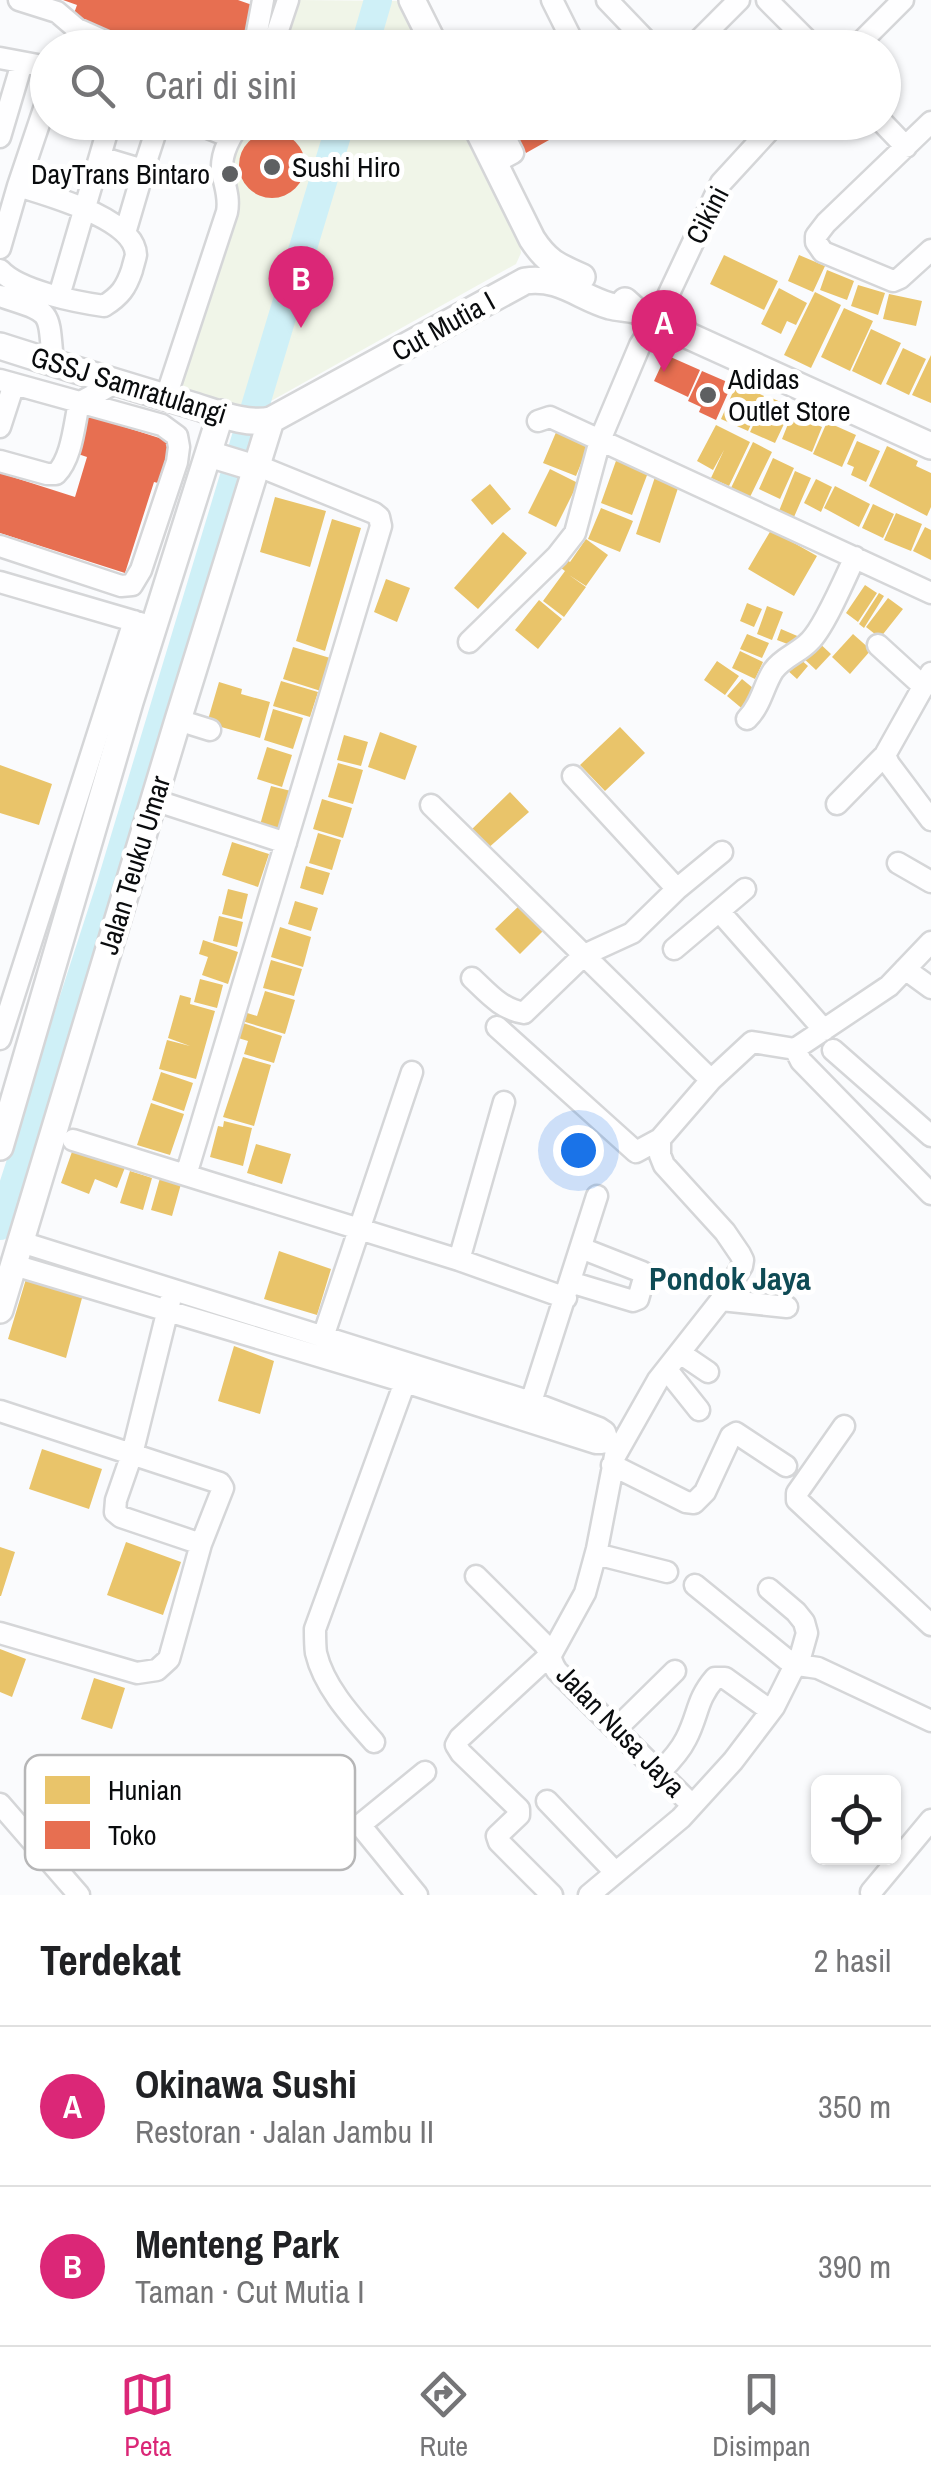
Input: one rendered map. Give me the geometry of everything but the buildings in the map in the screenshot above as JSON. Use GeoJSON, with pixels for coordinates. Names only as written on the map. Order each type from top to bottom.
{"type":"FeatureCollection","features":[{"type":"Feature","properties":{"kind":"main road"},"geometry":{"type":"LineString","coordinates":[[412,0],[427,30]]}},
{"type":"Feature","properties":{"kind":"main road"},"geometry":{"type":"LineString","coordinates":[[483,140],[532,239],[548,261],[616,293],[646,315],[931,446]]}},
{"type":"Feature","properties":{"kind":"main road"},"geometry":{"type":"LineString","coordinates":[[525,281],[534,262],[532,239]]}},
{"type":"Feature","properties":{"kind":"main road","name":"Cut Mutia I"},"geometry":{"type":"LineString","coordinates":[[246,418],[525,281],[552,281],[609,306],[646,315]]}},
{"type":"Feature","properties":{"kind":"main road","name":"GSSJ Samratulangi"},"geometry":{"type":"LineString","coordinates":[[0,346],[246,418]]}},
{"type":"Feature","properties":{"kind":"main road","name":"Jalan Teuku Umar"},"geometry":{"type":"LineString","coordinates":[[0,1310],[29,1256],[178,720],[246,418]]}},
{"type":"Feature","properties":{"kind":"main road","name":"Jalan Teuku Umar"},"geometry":{"type":"LineString","coordinates":[[0,1147],[144,624],[237,462],[246,418]]}},
{"type":"Feature","properties":{"kind":"street"},"geometry":{"type":"LineString","coordinates":[[20,0],[56,12],[79,30]]}},
{"type":"Feature","properties":{"kind":"street"},"geometry":{"type":"LineString","coordinates":[[257,30],[262,0]]}},
{"type":"Feature","properties":{"kind":"street"},"geometry":{"type":"LineString","coordinates":[[278,30],[288,0]]}},
{"type":"Feature","properties":{"kind":"street"},"geometry":{"type":"LineString","coordinates":[[552,0],[567,30]]}},
{"type":"Feature","properties":{"kind":"street"},"geometry":{"type":"LineString","coordinates":[[607,0],[636,30]]}},
{"type":"Feature","properties":{"kind":"street"},"geometry":{"type":"LineString","coordinates":[[709,30],[739,0]]}},
{"type":"Feature","properties":{"kind":"street"},"geometry":{"type":"LineString","coordinates":[[767,0],[797,30]]}},
{"type":"Feature","properties":{"kind":"street"},"geometry":{"type":"LineString","coordinates":[[873,30],[902,0]]}},
{"type":"Feature","properties":{"kind":"street"},"geometry":{"type":"LineString","coordinates":[[0,137],[8,56]]}},
{"type":"Feature","properties":{"kind":"street"},"geometry":{"type":"LineString","coordinates":[[931,122],[816,236],[823,252],[893,281],[931,250]]}},
{"type":"Feature","properties":{"kind":"street"},"geometry":{"type":"LineString","coordinates":[[0,248],[34,140]]}},
{"type":"Feature","properties":{"kind":"street"},"geometry":{"type":"LineString","coordinates":[[59,296],[105,140]]}},
{"type":"Feature","properties":{"kind":"street"},"geometry":{"type":"LineString","coordinates":[[126,233],[153,140]]}},
{"type":"Feature","properties":{"kind":"street"},"geometry":{"type":"LineString","coordinates":[[166,397],[227,212],[222,159],[231,140]]}},
{"type":"Feature","properties":{"kind":"street"},"geometry":{"type":"LineString","coordinates":[[494,164],[513,153],[506,140]]}},
{"type":"Feature","properties":{"kind":"street","name":"Cikini"},"geometry":{"type":"LineString","coordinates":[[469,642],[557,556],[575,533],[600,440],[640,345],[646,315],[721,184],[761,140]]}},
{"type":"Feature","properties":{"kind":"street"},"geometry":{"type":"LineString","coordinates":[[899,140],[906,147]]}},
{"type":"Feature","properties":{"kind":"street"},"geometry":{"type":"LineString","coordinates":[[100,157],[140,169],[145,164]]}},
{"type":"Feature","properties":{"kind":"street"},"geometry":{"type":"LineString","coordinates":[[0,270],[8,278],[59,296],[104,306],[118,298],[126,287],[136,255],[130,236],[84,208],[18,186]]}},
{"type":"Feature","properties":{"kind":"street"},"geometry":{"type":"LineString","coordinates":[[0,296],[46,315],[54,363]]}},
{"type":"Feature","properties":{"kind":"street"},"geometry":{"type":"LineString","coordinates":[[69,400],[106,380]]}},
{"type":"Feature","properties":{"kind":"street"},"geometry":{"type":"LineString","coordinates":[[0,428],[7,382],[162,425],[177,436],[180,447],[132,586],[121,586],[0,546]]}},
{"type":"Feature","properties":{"kind":"street"},"geometry":{"type":"LineString","coordinates":[[0,461],[56,474],[66,458],[69,400]]}},
{"type":"Feature","properties":{"kind":"street"},"geometry":{"type":"LineString","coordinates":[[538,422],[550,417],[931,593]]}},
{"type":"Feature","properties":{"kind":"street"},"geometry":{"type":"LineString","coordinates":[[186,1175],[382,522],[374,513],[237,462]]}},
{"type":"Feature","properties":{"kind":"street"},"geometry":{"type":"LineString","coordinates":[[747,719],[772,672],[811,640],[855,557]]}},
{"type":"Feature","properties":{"kind":"street"},"geometry":{"type":"LineString","coordinates":[[0,582],[144,624],[0,1039]]}},
{"type":"Feature","properties":{"kind":"street"},"geometry":{"type":"LineString","coordinates":[[837,804],[886,755],[927,680],[878,646]]}},
{"type":"Feature","properties":{"kind":"street"},"geometry":{"type":"LineString","coordinates":[[178,720],[210,730]]}},
{"type":"Feature","properties":{"kind":"street"},"geometry":{"type":"LineString","coordinates":[[886,755],[931,820]]}},
{"type":"Feature","properties":{"kind":"street"},"geometry":{"type":"LineString","coordinates":[[573,776],[677,889]]}},
{"type":"Feature","properties":{"kind":"street"},"geometry":{"type":"LineString","coordinates":[[154,800],[286,843]]}},
{"type":"Feature","properties":{"kind":"street"},"geometry":{"type":"LineString","coordinates":[[431,806],[711,1080]]}},
{"type":"Feature","properties":{"kind":"street"},"geometry":{"type":"LineString","coordinates":[[472,978],[499,1003],[524,1013],[584,955],[632,933],[722,852]]}},
{"type":"Feature","properties":{"kind":"street"},"geometry":{"type":"LineString","coordinates":[[898,863],[931,882]]}},
{"type":"Feature","properties":{"kind":"street"},"geometry":{"type":"LineString","coordinates":[[674,949],[745,889]]}},
{"type":"Feature","properties":{"kind":"street"},"geometry":{"type":"LineString","coordinates":[[719,911],[828,1040],[931,1136]]}},
{"type":"Feature","properties":{"kind":"street"},"geometry":{"type":"LineString","coordinates":[[497,1027],[636,1152],[660,1139],[711,1080],[752,1042],[795,1049],[828,1040],[931,942]]}},
{"type":"Feature","properties":{"kind":"street"},"geometry":{"type":"LineString","coordinates":[[905,969],[931,988]]}},
{"type":"Feature","properties":{"kind":"street"},"geometry":{"type":"LineString","coordinates":[[795,1049],[801,1061],[931,1194]]}},
{"type":"Feature","properties":{"kind":"street"},"geometry":{"type":"LineString","coordinates":[[323,1337],[412,1072]]}},
{"type":"Feature","properties":{"kind":"street"},"geometry":{"type":"LineString","coordinates":[[459,1260],[504,1102]]}},
{"type":"Feature","properties":{"kind":"street","name":"Jalan Nusa Jaya"},"geometry":{"type":"LineString","coordinates":[[590,1895],[692,1806],[557,1671],[552,1665],[552,1653],[585,1593],[612,1465],[658,1380],[721,1300],[743,1260],[724,1232],[664,1165],[660,1139]]}},
{"type":"Feature","properties":{"kind":"street"},"geometry":{"type":"LineString","coordinates":[[73,1140],[459,1260],[568,1290],[634,1301],[644,1275],[640,1270],[580,1248]]}},
{"type":"Feature","properties":{"kind":"street"},"geometry":{"type":"LineString","coordinates":[[531,1402],[597,1196]]}},
{"type":"Feature","properties":{"kind":"street"},"geometry":{"type":"LineString","coordinates":[[29,1256],[596,1443],[607,1438],[599,1428],[531,1402],[323,1337],[171,1300]]}},
{"type":"Feature","properties":{"kind":"street"},"geometry":{"type":"LineString","coordinates":[[171,1300],[132,1454],[116,1500],[116,1514],[201,1544]]}},
{"type":"Feature","properties":{"kind":"street"},"geometry":{"type":"LineString","coordinates":[[721,1300],[787,1306]]}},
{"type":"Feature","properties":{"kind":"street"},"geometry":{"type":"LineString","coordinates":[[674,1362],[708,1372]]}},
{"type":"Feature","properties":{"kind":"street"},"geometry":{"type":"LineString","coordinates":[[674,1362],[699,1410]]}},
{"type":"Feature","properties":{"kind":"street"},"geometry":{"type":"LineString","coordinates":[[374,1742],[348,1712],[326,1676],[316,1653],[315,1629],[405,1382]]}},
{"type":"Feature","properties":{"kind":"street"},"geometry":{"type":"LineString","coordinates":[[0,1412],[221,1484],[222,1492],[201,1544],[169,1659],[157,1670],[137,1674],[0,1633]]}},
{"type":"Feature","properties":{"kind":"street"},"geometry":{"type":"LineString","coordinates":[[844,1426],[797,1493],[797,1500],[931,1625]]}},
{"type":"Feature","properties":{"kind":"street"},"geometry":{"type":"LineString","coordinates":[[612,1465],[686,1502],[694,1502],[705,1492],[731,1436],[736,1433],[786,1466]]}},
{"type":"Feature","properties":{"kind":"street"},"geometry":{"type":"LineString","coordinates":[[596,1554],[667,1572]]}},
{"type":"Feature","properties":{"kind":"street"},"geometry":{"type":"LineString","coordinates":[[476,1576],[552,1653],[456,1745],[521,1812],[497,1836],[552,1895]]}},
{"type":"Feature","properties":{"kind":"street"},"geometry":{"type":"LineString","coordinates":[[695,1585],[756,1638],[798,1666],[818,1668],[931,1721]]}},
{"type":"Feature","properties":{"kind":"street"},"geometry":{"type":"LineString","coordinates":[[692,1806],[771,1712],[798,1666],[806,1627],[796,1612],[769,1589]]}},
{"type":"Feature","properties":{"kind":"street"},"geometry":{"type":"LineString","coordinates":[[616,1729],[675,1671]]}},
{"type":"Feature","properties":{"kind":"street"},"geometry":{"type":"LineString","coordinates":[[660,1772],[686,1741],[699,1700],[716,1678],[725,1678],[771,1712]]}},
{"type":"Feature","properties":{"kind":"street"},"geometry":{"type":"LineString","coordinates":[[414,1894],[360,1826],[425,1772]]}},
{"type":"Feature","properties":{"kind":"street"},"geometry":{"type":"LineString","coordinates":[[547,1802],[615,1872]]}},
{"type":"Feature","properties":{"kind":"street"},"geometry":{"type":"LineString","coordinates":[[0,1804],[25,1833]]}},
{"type":"Feature","properties":{"kind":"street"},"geometry":{"type":"LineString","coordinates":[[871,1892],[931,1820]]}},
{"type":"Feature","properties":{"kind":"street"},"geometry":{"type":"LineString","coordinates":[[57,1870],[79,1895]]}},
{"type":"Feature","properties":{"kind":"shaded area"},"geometry":{"type":"Polygon","coordinates":[[[297,0],[397,1],[412,30],[287,30],[297,0]]]}},
{"type":"Feature","properties":{"kind":"shaded area"},"geometry":{"type":"Polygon","coordinates":[[[240,140],[467,140],[521,253],[516,264],[253,411],[179,392],[240,203],[228,171],[234,147],[240,140]]]}},
{"type":"Feature","properties":{"kind":"waterway"},"geometry":{"type":"LineString","coordinates":[[369,30],[378,0]]}},
{"type":"Feature","properties":{"kind":"waterway"},"geometry":{"type":"LineString","coordinates":[[0,1226],[110,887],[336,140]]}},
{"type":"Feature","properties":{"kind":"place","name":"Sushi Hiro"},"geometry":{"type":"Point","coordinates":[272,167]}},
{"type":"Feature","properties":{"kind":"place","name":"DayTrans Bintaro"},"geometry":{"type":"Point","coordinates":[230,174]}},
{"type":"Feature","properties":{"kind":"place","name":"Menteng Park"},"geometry":{"type":"Point","coordinates":[301,328]}},
{"type":"Feature","properties":{"kind":"place","name":"Okinawa Sushi"},"geometry":{"type":"Point","coordinates":[664,372]}},
{"type":"Feature","properties":{"kind":"place","name":"Adidas Outlet Store"},"geometry":{"type":"Point","coordinates":[708,395]}},
{"type":"Feature","properties":{"kind":"district","name":"Pondok Jaya"},"geometry":{"type":"Point","coordinates":[730,1279]}}]}
